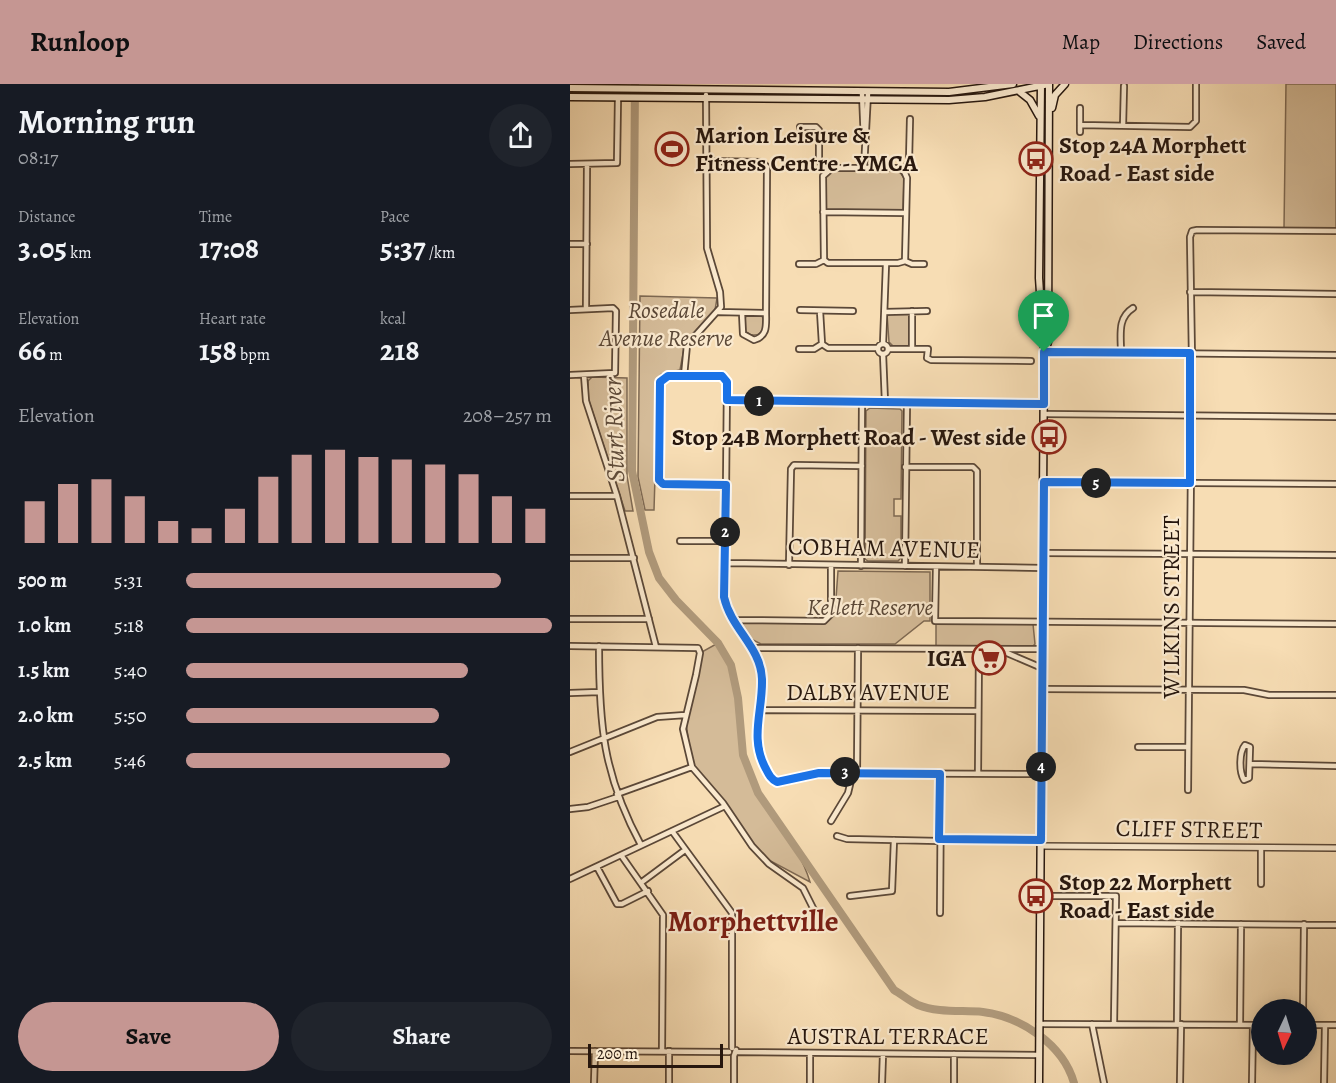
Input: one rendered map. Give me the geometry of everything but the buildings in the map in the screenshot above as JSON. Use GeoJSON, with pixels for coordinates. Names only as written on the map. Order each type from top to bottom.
{"type":"FeatureCollection","features":[{"type":"Feature","properties":{"kind":"main road"},"geometry":{"type":"LineString","coordinates":[[570,97],[865,96],[962,92],[1013,84]]}},
{"type":"Feature","properties":{"kind":"main road"},"geometry":{"type":"LineString","coordinates":[[570,88],[706,89],[949,100],[1020,92],[1049,84],[1048,342],[1044,352]]}},
{"type":"Feature","properties":{"kind":"main road"},"geometry":{"type":"LineString","coordinates":[[1048,122],[1054,95],[1065,84]]}},
{"type":"Feature","properties":{"kind":"main road"},"geometry":{"type":"LineString","coordinates":[[1039,1083],[1044,482],[1044,352],[1039,278],[1041,85]]}},
{"type":"Feature","properties":{"kind":"main road"},"geometry":{"type":"LineString","coordinates":[[611,88],[609,93],[616,98]]}},
{"type":"Feature","properties":{"kind":"main road"},"geometry":{"type":"LineString","coordinates":[[1020,92],[1038,110],[1041,127]]}},
{"type":"Feature","properties":{"kind":"street"},"geometry":{"type":"LineString","coordinates":[[1080,125],[1194,125],[1196,84]]}},
{"type":"Feature","properties":{"kind":"street"},"geometry":{"type":"LineString","coordinates":[[1124,86],[1124,126]]}},
{"type":"Feature","properties":{"kind":"street"},"geometry":{"type":"LineString","coordinates":[[684,376],[687,345],[718,312],[720,292],[707,248],[706,89]]}},
{"type":"Feature","properties":{"kind":"street"},"geometry":{"type":"LineString","coordinates":[[864,168],[865,96]]}},
{"type":"Feature","properties":{"kind":"street"},"geometry":{"type":"LineString","coordinates":[[570,164],[616,163],[616,98]]}},
{"type":"Feature","properties":{"kind":"street"},"geometry":{"type":"LineString","coordinates":[[1080,108],[1080,132]]}},
{"type":"Feature","properties":{"kind":"street"},"geometry":{"type":"LineString","coordinates":[[904,171],[909,161],[910,119]]}},
{"type":"Feature","properties":{"kind":"street"},"geometry":{"type":"LineString","coordinates":[[800,127],[816,127],[819,130],[820,162],[826,171]]}},
{"type":"Feature","properties":{"kind":"street"},"geometry":{"type":"LineString","coordinates":[[707,161],[765,164],[765,332],[754,340],[743,334],[742,313]]}},
{"type":"Feature","properties":{"kind":"street"},"geometry":{"type":"LineString","coordinates":[[586,307],[587,164]]}},
{"type":"Feature","properties":{"kind":"street"},"geometry":{"type":"LineString","coordinates":[[824,260],[823,176],[826,171],[832,168],[898,168],[904,171],[907,178],[905,261]]}},
{"type":"Feature","properties":{"kind":"street"},"geometry":{"type":"LineString","coordinates":[[823,212],[906,213]]}},
{"type":"Feature","properties":{"kind":"street","name":"WILKINS STREET"},"geometry":{"type":"LineString","coordinates":[[1188,789],[1190,237],[1192,231],[1336,231]]}},
{"type":"Feature","properties":{"kind":"street"},"geometry":{"type":"LineString","coordinates":[[570,244],[587,244]]}},
{"type":"Feature","properties":{"kind":"street"},"geometry":{"type":"LineString","coordinates":[[799,264],[816,264],[824,260]]}},
{"type":"Feature","properties":{"kind":"street"},"geometry":{"type":"LineString","coordinates":[[824,260],[828,263],[886,264],[905,261],[912,264],[924,264]]}},
{"type":"Feature","properties":{"kind":"street"},"geometry":{"type":"LineString","coordinates":[[822,344],[828,348],[878,348],[883,344],[886,264]]}},
{"type":"Feature","properties":{"kind":"street"},"geometry":{"type":"LineString","coordinates":[[1190,292],[1336,294]]}},
{"type":"Feature","properties":{"kind":"street"},"geometry":{"type":"LineString","coordinates":[[570,310],[586,307],[616,309],[616,368],[612,375],[570,375]]}},
{"type":"Feature","properties":{"kind":"street"},"geometry":{"type":"LineString","coordinates":[[1121,353],[1122,320],[1124,314],[1133,308]]}},
{"type":"Feature","properties":{"kind":"street"},"geometry":{"type":"LineString","coordinates":[[800,310],[853,311]]}},
{"type":"Feature","properties":{"kind":"street"},"geometry":{"type":"LineString","coordinates":[[820,310],[822,344]]}},
{"type":"Feature","properties":{"kind":"street"},"geometry":{"type":"LineString","coordinates":[[912,311],[912,349]]}},
{"type":"Feature","properties":{"kind":"street"},"geometry":{"type":"LineString","coordinates":[[885,312],[927,311]]}},
{"type":"Feature","properties":{"kind":"street"},"geometry":{"type":"LineString","coordinates":[[718,312],[766,313]]}},
{"type":"Feature","properties":{"kind":"street"},"geometry":{"type":"LineString","coordinates":[[799,349],[814,349],[822,344]]}},
{"type":"Feature","properties":{"kind":"street"},"geometry":{"type":"LineString","coordinates":[[883,344],[888,349],[928,349],[927,358],[931,360],[1031,361]]}},
{"type":"Feature","properties":{"kind":"street"},"geometry":{"type":"LineString","coordinates":[[878,348],[883,354],[885,402]]}},
{"type":"Feature","properties":{"kind":"street"},"geometry":{"type":"LineString","coordinates":[[883,354],[888,349]]}},
{"type":"Feature","properties":{"kind":"street"},"geometry":{"type":"LineString","coordinates":[[1044,352],[1336,355]]}},
{"type":"Feature","properties":{"kind":"street"},"geometry":{"type":"LineString","coordinates":[[584,375],[586,401],[617,496],[656,646]]}},
{"type":"Feature","properties":{"kind":"street"},"geometry":{"type":"LineString","coordinates":[[726,485],[663,484],[659,480],[660,382],[663,377],[726,378],[727,400],[726,485],[725,541],[725,563],[724,597],[733,620],[757,653],[761,666],[756,737],[760,754],[770,777],[777,782],[819,773],[1041,774]]}},
{"type":"Feature","properties":{"kind":"street"},"geometry":{"type":"LineString","coordinates":[[727,400],[1044,404]]}},
{"type":"Feature","properties":{"kind":"street"},"geometry":{"type":"LineString","coordinates":[[861,566],[862,402]]}},
{"type":"Feature","properties":{"kind":"street"},"geometry":{"type":"LineString","coordinates":[[905,566],[907,403]]}},
{"type":"Feature","properties":{"kind":"street"},"geometry":{"type":"LineString","coordinates":[[1044,414],[1336,417]]}},
{"type":"Feature","properties":{"kind":"street"},"geometry":{"type":"LineString","coordinates":[[789,565],[791,470],[794,465],[862,466]]}},
{"type":"Feature","properties":{"kind":"street"},"geometry":{"type":"LineString","coordinates":[[905,467],[973,467],[977,471],[977,567]]}},
{"type":"Feature","properties":{"kind":"street"},"geometry":{"type":"LineString","coordinates":[[1044,482],[1336,484]]}},
{"type":"Feature","properties":{"kind":"street"},"geometry":{"type":"LineString","coordinates":[[570,496],[617,496]]}},
{"type":"Feature","properties":{"kind":"street"},"geometry":{"type":"LineString","coordinates":[[680,541],[725,541]]}},
{"type":"Feature","properties":{"kind":"street"},"geometry":{"type":"LineString","coordinates":[[1043,553],[1336,555]]}},
{"type":"Feature","properties":{"kind":"street"},"geometry":{"type":"LineString","coordinates":[[570,558],[634,558]]}},
{"type":"Feature","properties":{"kind":"street","name":"COBHAM AVENUE"},"geometry":{"type":"LineString","coordinates":[[725,563],[1043,567]]}},
{"type":"Feature","properties":{"kind":"street"},"geometry":{"type":"LineString","coordinates":[[733,620],[824,621],[828,619],[831,614],[831,566]]}},
{"type":"Feature","properties":{"kind":"street"},"geometry":{"type":"LineString","coordinates":[[936,567],[935,621],[1336,624]]}},
{"type":"Feature","properties":{"kind":"street"},"geometry":{"type":"LineString","coordinates":[[570,619],[649,619]]}},
{"type":"Feature","properties":{"kind":"street"},"geometry":{"type":"LineString","coordinates":[[570,646],[694,646],[700,652],[682,729],[692,766],[725,806],[757,852],[803,888],[814,909]]}},
{"type":"Feature","properties":{"kind":"street"},"geometry":{"type":"LineString","coordinates":[[599,646],[602,740],[617,795],[641,845]]}},
{"type":"Feature","properties":{"kind":"street"},"geometry":{"type":"LineString","coordinates":[[752,648],[1042,649]]}},
{"type":"Feature","properties":{"kind":"street"},"geometry":{"type":"LineString","coordinates":[[831,821],[848,793],[855,772],[858,648]]}},
{"type":"Feature","properties":{"kind":"street"},"geometry":{"type":"LineString","coordinates":[[978,774],[979,649]]}},
{"type":"Feature","properties":{"kind":"street"},"geometry":{"type":"LineString","coordinates":[[997,649],[1042,668]]}},
{"type":"Feature","properties":{"kind":"street"},"geometry":{"type":"LineString","coordinates":[[1042,689],[1189,690],[1336,695]]}},
{"type":"Feature","properties":{"kind":"street"},"geometry":{"type":"LineString","coordinates":[[570,693],[599,692]]}},
{"type":"Feature","properties":{"kind":"street","name":"DALBY AVENUE"},"geometry":{"type":"LineString","coordinates":[[758,710],[978,711]]}},
{"type":"Feature","properties":{"kind":"street"},"geometry":{"type":"LineString","coordinates":[[570,752],[602,740],[626,727],[657,717],[685,715]]}},
{"type":"Feature","properties":{"kind":"street"},"geometry":{"type":"LineString","coordinates":[[1245,745],[1250,747],[1250,764],[1249,778],[1242,779],[1241,750],[1245,745]]}},
{"type":"Feature","properties":{"kind":"street"},"geometry":{"type":"LineString","coordinates":[[1138,747],[1188,747]]}},
{"type":"Feature","properties":{"kind":"street"},"geometry":{"type":"LineString","coordinates":[[1250,764],[1336,766]]}},
{"type":"Feature","properties":{"kind":"street"},"geometry":{"type":"LineString","coordinates":[[570,809],[588,807],[692,766]]}},
{"type":"Feature","properties":{"kind":"street"},"geometry":{"type":"LineString","coordinates":[[940,774],[940,913]]}},
{"type":"Feature","properties":{"kind":"street"},"geometry":{"type":"LineString","coordinates":[[570,879],[725,806]]}},
{"type":"Feature","properties":{"kind":"street"},"geometry":{"type":"LineString","coordinates":[[672,831],[732,913],[734,1083]]}},
{"type":"Feature","properties":{"kind":"street"},"geometry":{"type":"LineString","coordinates":[[837,836],[847,839],[1041,843]]}},
{"type":"Feature","properties":{"kind":"street"},"geometry":{"type":"LineString","coordinates":[[850,896],[892,891],[894,840]]}},
{"type":"Feature","properties":{"kind":"street","name":"CLIFF STREET"},"geometry":{"type":"LineString","coordinates":[[1041,843],[1336,848]]}},
{"type":"Feature","properties":{"kind":"street"},"geometry":{"type":"LineString","coordinates":[[1261,848],[1261,884]]}},
{"type":"Feature","properties":{"kind":"street"},"geometry":{"type":"LineString","coordinates":[[642,882],[685,850]]}},
{"type":"Feature","properties":{"kind":"street"},"geometry":{"type":"LineString","coordinates":[[621,855],[663,915],[662,1051]]}},
{"type":"Feature","properties":{"kind":"street"},"geometry":{"type":"LineString","coordinates":[[597,867],[617,904],[622,904],[648,891]]}},
{"type":"Feature","properties":{"kind":"street"},"geometry":{"type":"LineString","coordinates":[[1041,896],[1116,896],[1114,1024]]}},
{"type":"Feature","properties":{"kind":"street"},"geometry":{"type":"LineString","coordinates":[[1116,923],[1336,925]]}},
{"type":"Feature","properties":{"kind":"street"},"geometry":{"type":"LineString","coordinates":[[1179,923],[1180,1083]]}},
{"type":"Feature","properties":{"kind":"street"},"geometry":{"type":"LineString","coordinates":[[1240,1024],[1241,924]]}},
{"type":"Feature","properties":{"kind":"street"},"geometry":{"type":"LineString","coordinates":[[1303,999],[1304,924]]}},
{"type":"Feature","properties":{"kind":"street"},"geometry":{"type":"LineString","coordinates":[[1092,1024],[1104,1083]]}},
{"type":"Feature","properties":{"kind":"street"},"geometry":{"type":"LineString","coordinates":[[1039,1026],[1251,1025]]}},
{"type":"Feature","properties":{"kind":"street"},"geometry":{"type":"LineString","coordinates":[[1317,1026],[1336,1025]]}},
{"type":"Feature","properties":{"kind":"street"},"geometry":{"type":"LineString","coordinates":[[1324,1083],[1325,1026]]}},
{"type":"Feature","properties":{"kind":"street","name":"AUSTRAL TERRACE"},"geometry":{"type":"LineString","coordinates":[[570,1051],[1039,1055]]}},
{"type":"Feature","properties":{"kind":"street"},"geometry":{"type":"LineString","coordinates":[[594,1083],[595,1051]]}},
{"type":"Feature","properties":{"kind":"street"},"geometry":{"type":"LineString","coordinates":[[669,1051],[669,1083]]}},
{"type":"Feature","properties":{"kind":"street"},"geometry":{"type":"LineString","coordinates":[[810,1053],[810,1083]]}},
{"type":"Feature","properties":{"kind":"street"},"geometry":{"type":"LineString","coordinates":[[882,1083],[883,1054]]}},
{"type":"Feature","properties":{"kind":"street"},"geometry":{"type":"LineString","coordinates":[[954,1054],[954,1083]]}},
{"type":"Feature","properties":{"kind":"street"},"geometry":{"type":"LineString","coordinates":[[1252,1065],[1252,1083]]}},
{"type":"Feature","properties":{"kind":"green space"},"geometry":{"type":"Polygon","coordinates":[[[1286,84],[1336,84],[1336,228],[1284,228],[1286,84]]]}},
{"type":"Feature","properties":{"kind":"green space"},"geometry":{"type":"Polygon","coordinates":[[[831,170],[899,171],[904,178],[903,212],[826,211],[825,176],[831,170]]]}},
{"type":"Feature","properties":{"kind":"green space","name":"Rosedale Avenue Reserve"},"geometry":{"type":"Polygon","coordinates":[[[640,296],[717,298],[715,310],[685,343],[680,370],[666,373],[658,379],[654,510],[645,510],[638,477],[640,296]]]}},
{"type":"Feature","properties":{"kind":"green space"},"geometry":{"type":"Polygon","coordinates":[[[754,313],[764,320],[765,324],[758,334],[754,335],[744,328],[743,324],[750,314],[754,313]]]}},
{"type":"Feature","properties":{"kind":"green space"},"geometry":{"type":"Polygon","coordinates":[[[887,314],[910,314],[910,346],[893,346],[889,342],[887,314]]]}},
{"type":"Feature","properties":{"kind":"green space"},"geometry":{"type":"Polygon","coordinates":[[[592,377],[627,378],[627,476],[633,511],[625,511],[588,398],[588,381],[592,377]]]}},
{"type":"Feature","properties":{"kind":"green space"},"geometry":{"type":"Polygon","coordinates":[[[870,408],[900,409],[902,411],[901,499],[894,499],[894,516],[901,516],[901,558],[898,561],[868,561],[865,559],[866,411],[870,408]]]}},
{"type":"Feature","properties":{"kind":"green space","name":"Kellett Reserve"},"geometry":{"type":"Polygon","coordinates":[[[838,571],[930,572],[930,621],[924,621],[895,644],[761,644],[747,637],[741,626],[743,623],[826,623],[835,612],[838,571]]]}},
{"type":"Feature","properties":{"kind":"green space"},"geometry":{"type":"Polygon","coordinates":[[[936,624],[1033,624],[1035,644],[1033,646],[936,646],[936,624]]]}},
{"type":"Feature","properties":{"kind":"green space"},"geometry":{"type":"Polygon","coordinates":[[[718,643],[731,670],[737,691],[741,744],[747,771],[805,867],[810,882],[763,857],[692,767],[685,715],[700,653],[718,643]]]}},
{"type":"Feature","properties":{"kind":"waterway","name":"Sturt River"},"geometry":{"type":"LineString","coordinates":[[635,84],[632,471],[649,552],[659,578],[676,600],[718,643],[731,665],[738,698],[743,755],[758,793],[894,990],[926,1008],[983,1012],[1026,1026],[1039,1035],[1060,1056],[1074,1083]]}},
{"type":"Feature","properties":{"kind":"place","name":"Marion Leisure & Fitness Centre - YMCA"},"geometry":{"type":"Point","coordinates":[672,149]}},
{"type":"Feature","properties":{"kind":"place","name":"Stop 24A Morphett Road - East side"},"geometry":{"type":"Point","coordinates":[1036,159]}},
{"type":"Feature","properties":{"kind":"place","name":"Stop 24B Morphett Road - West side"},"geometry":{"type":"Point","coordinates":[1049,437]}},
{"type":"Feature","properties":{"kind":"place","name":"IGA"},"geometry":{"type":"Point","coordinates":[989,658]}},
{"type":"Feature","properties":{"kind":"place","name":"Stop 22 Morphett Road - East side"},"geometry":{"type":"Point","coordinates":[1036,896]}},
{"type":"Feature","properties":{"kind":"district","name":"Morphettville"},"geometry":{"type":"Point","coordinates":[753,921]}},
{"type":"Feature","properties":{"kind":"route"},"geometry":{"type":"LineString","coordinates":[[1044,352],[1190,353],[1191,418],[1190,483],[1044,482],[1041,840],[939,839],[940,774],[819,773],[777,782],[773,780],[764,766],[756,737],[756,718],[762,681],[761,666],[757,653],[744,640],[727,610],[724,597],[726,485],[663,484],[659,480],[660,382],[663,377],[722,376],[727,382],[727,400],[1044,404],[1044,352]]}}]}
